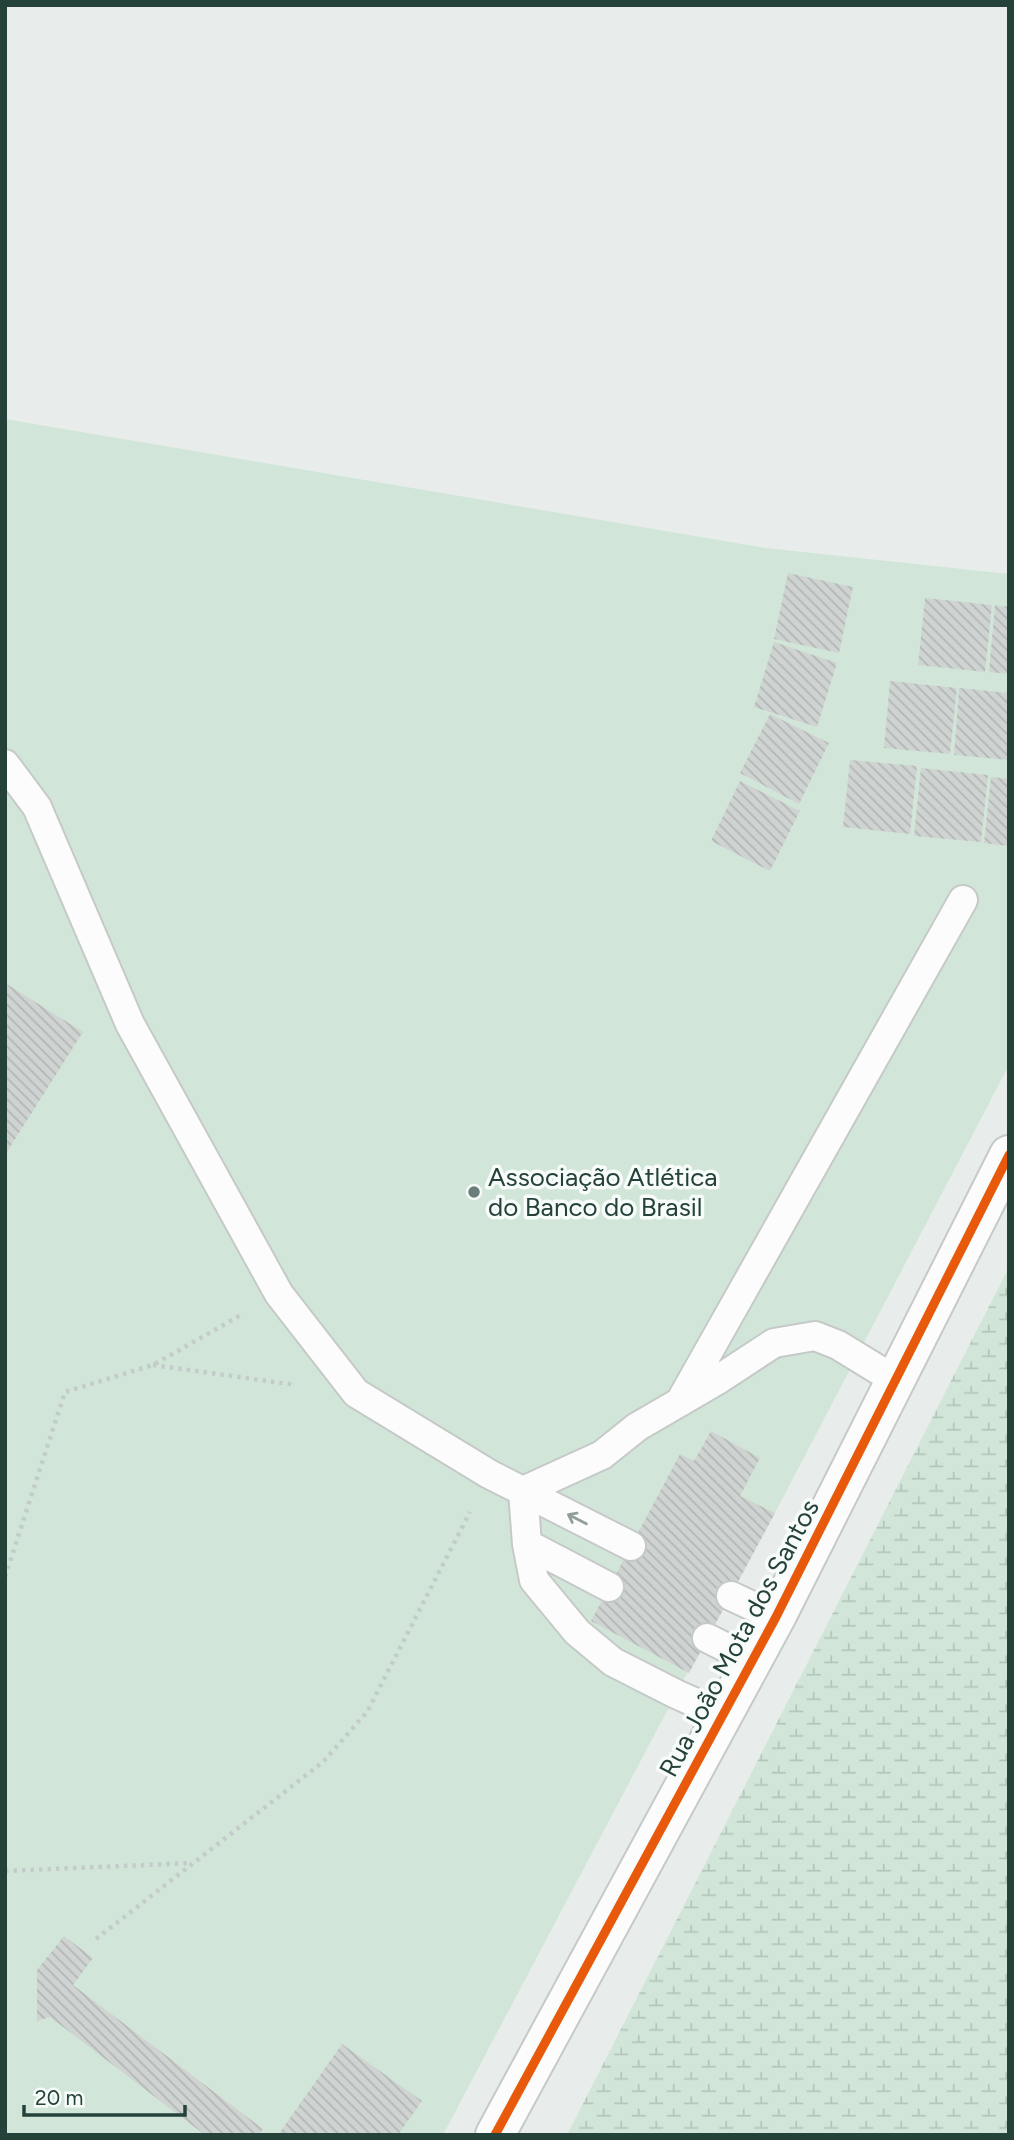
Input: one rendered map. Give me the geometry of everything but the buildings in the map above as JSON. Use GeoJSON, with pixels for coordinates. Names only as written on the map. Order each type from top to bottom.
{"type":"FeatureCollection","features":[{"type":"Feature","properties":{"kind":"street","name":"Rua João Mota dos Santos"},"geometry":{"type":"LineString","coordinates":[[495,2135],[776,1616],[1009,1155]]}},
{"type":"Feature","properties":{"kind":"lane"},"geometry":{"type":"LineString","coordinates":[[5,764],[37,807],[130,1024],[279,1294],[356,1393],[489,1474],[631,1546]]}},
{"type":"Feature","properties":{"kind":"lane"},"geometry":{"type":"LineString","coordinates":[[680,1402],[963,900]]}},
{"type":"Feature","properties":{"kind":"lane"},"geometry":{"type":"LineString","coordinates":[[523,1492],[602,1455],[637,1427],[774,1343],[815,1336],[838,1345],[895,1380]]}},
{"type":"Feature","properties":{"kind":"lane"},"geometry":{"type":"LineString","coordinates":[[523,1492],[527,1544],[534,1580],[577,1632],[613,1662],[723,1715]]}},
{"type":"Feature","properties":{"kind":"lane"},"geometry":{"type":"LineString","coordinates":[[527,1544],[609,1587]]}},
{"type":"Feature","properties":{"kind":"lane"},"geometry":{"type":"LineString","coordinates":[[731,1596],[776,1616]]}},
{"type":"Feature","properties":{"kind":"lane"},"geometry":{"type":"LineString","coordinates":[[707,1638],[752,1661]]}},
{"type":"Feature","properties":{"kind":"path"},"geometry":{"type":"LineString","coordinates":[[5,1577],[65,1392],[153,1365],[279,1294]]}},
{"type":"Feature","properties":{"kind":"path"},"geometry":{"type":"LineString","coordinates":[[153,1365],[356,1393]]}},
{"type":"Feature","properties":{"kind":"path"},"geometry":{"type":"LineString","coordinates":[[96,1939],[323,1762],[367,1712],[489,1474]]}},
{"type":"Feature","properties":{"kind":"path"},"geometry":{"type":"LineString","coordinates":[[5,1871],[193,1863]]}},
{"type":"Feature","properties":{"kind":"green space","name":"Associação Atlética do Banco do Brasil"},"geometry":{"type":"Polygon","coordinates":[[[5,419],[766,548],[1009,574],[1009,1065],[775,1513],[676,1694],[443,2135],[5,2135],[5,419]]]}},
{"type":"Feature","properties":{"kind":"green space"},"geometry":{"type":"Polygon","coordinates":[[[1009,1267],[1009,2135],[567,2135],[1009,1267]]]}},
{"type":"Feature","properties":{"kind":"cycle path"},"geometry":{"type":"LineString","coordinates":[[495,2135],[776,1617],[1009,1155]]}},
{"type":"Feature","properties":{"kind":"place","name":"Associação Atlética do Banco do Brasil"},"geometry":{"type":"Point","coordinates":[474,1192]}}]}
